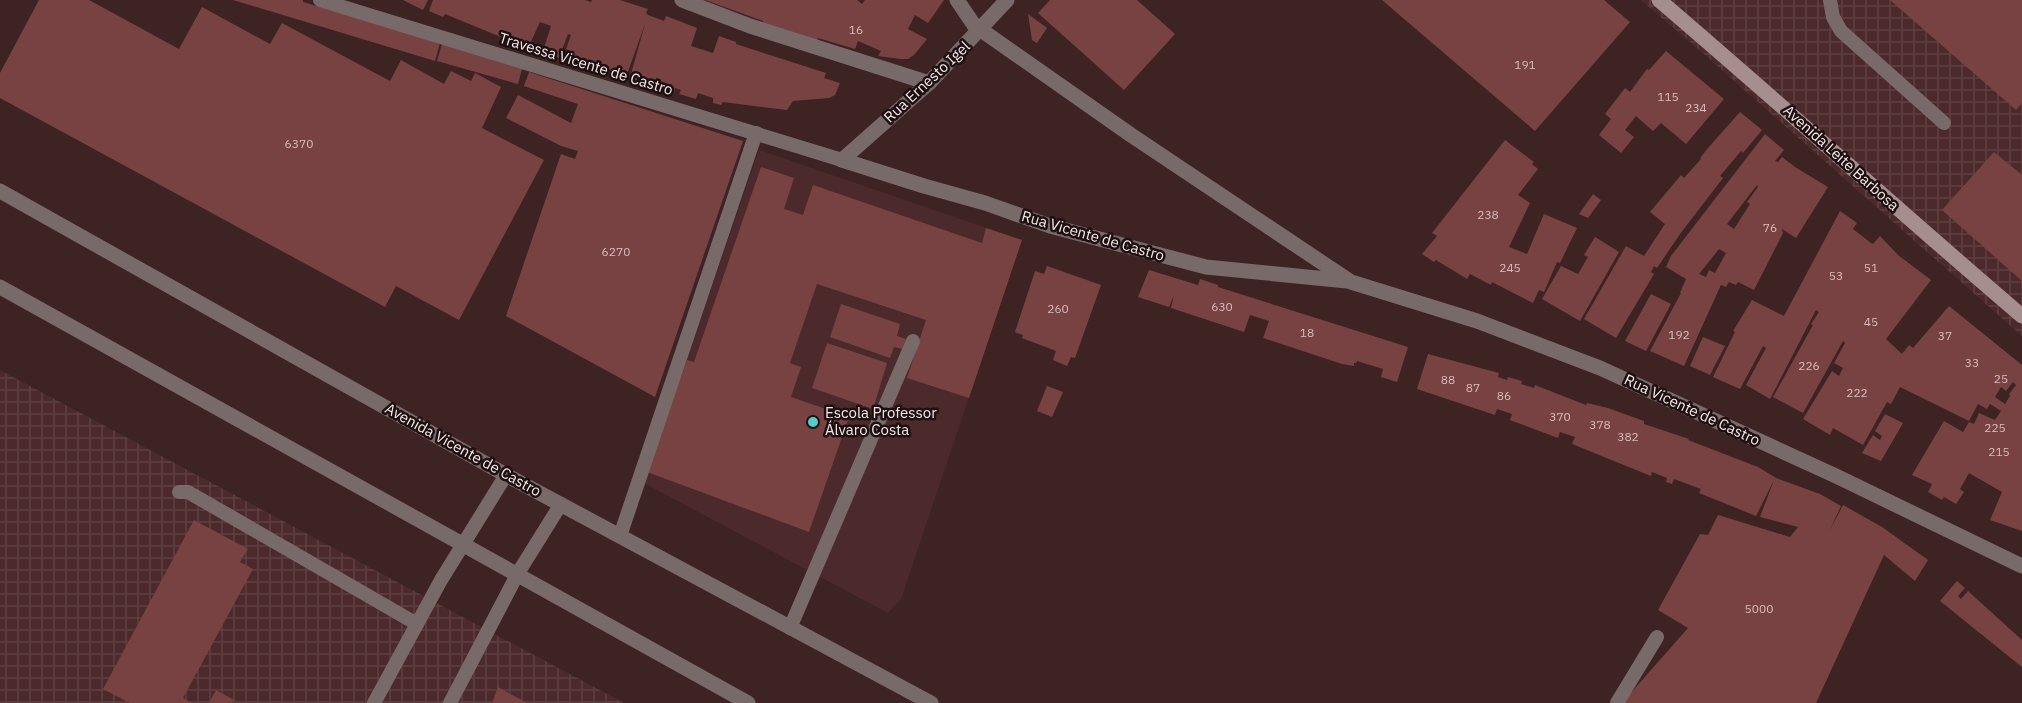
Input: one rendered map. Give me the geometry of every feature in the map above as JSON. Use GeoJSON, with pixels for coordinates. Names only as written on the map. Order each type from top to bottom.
{"type":"FeatureCollection","features":[{"type":"Feature","properties":{"kind":"street"},"geometry":{"type":"LineString","coordinates":[[682,0],[750,26],[929,83]]}},
{"type":"Feature","properties":{"kind":"street","name":"Rua Vicente de Castro"},"geometry":{"type":"LineString","coordinates":[[957,0],[974,25],[1140,142],[1351,282]]}},
{"type":"Feature","properties":{"kind":"street","name":"Rua Ernesto Igel"},"geometry":{"type":"LineString","coordinates":[[842,160],[929,83],[1007,0]]}},
{"type":"Feature","properties":{"kind":"street","name":"Avenida Leite Barbosa"},"geometry":{"type":"LineString","coordinates":[[1659,0],[1785,107],[1928,236],[2022,316]]}},
{"type":"Feature","properties":{"kind":"street","name":"Rua Vicente de Castro"},"geometry":{"type":"LineString","coordinates":[[842,160],[985,203],[1050,226],[1206,267],[1351,282],[1477,321],[1600,368],[1836,476],[2022,566]]}},
{"type":"Feature","properties":{"kind":"street","name":"Avenida Vicente de Castro"},"geometry":{"type":"LineString","coordinates":[[0,191],[506,475],[931,703]]}},
{"type":"Feature","properties":{"kind":"street"},"geometry":{"type":"LineString","coordinates":[[0,287],[463,545],[518,573],[748,703]]}},
{"type":"Feature","properties":{"kind":"lane","name":"Travessa Vicente de Castro"},"geometry":{"type":"LineString","coordinates":[[320,0],[842,160]]}},
{"type":"Feature","properties":{"kind":"lane"},"geometry":{"type":"LineString","coordinates":[[1830,0],[1833,17],[1841,31],[1944,123]]}},
{"type":"Feature","properties":{"kind":"lane"},"geometry":{"type":"LineString","coordinates":[[620,536],[756,133]]}},
{"type":"Feature","properties":{"kind":"lane"},"geometry":{"type":"LineString","coordinates":[[790,628],[912,340]]}},
{"type":"Feature","properties":{"kind":"lane"},"geometry":{"type":"LineString","coordinates":[[374,703],[417,624],[506,475]]}},
{"type":"Feature","properties":{"kind":"lane"},"geometry":{"type":"LineString","coordinates":[[179,492],[188,492],[417,624]]}},
{"type":"Feature","properties":{"kind":"lane"},"geometry":{"type":"LineString","coordinates":[[450,703],[518,573],[561,504]]}},
{"type":"Feature","properties":{"kind":"lane"},"geometry":{"type":"LineString","coordinates":[[1617,703],[1657,637]]}},
{"type":"Feature","properties":{"kind":"shaded area"},"geometry":{"type":"Polygon","coordinates":[[[1641,0],[2022,0],[2022,336],[1689,41],[1641,0]]]}},
{"type":"Feature","properties":{"kind":"shaded area","name":"Escola Professor Álvaro Costa"},"geometry":{"type":"Polygon","coordinates":[[[759,150],[1022,240],[901,599],[888,613],[644,483],[759,150]]]}},
{"type":"Feature","properties":{"kind":"shaded area"},"geometry":{"type":"Polygon","coordinates":[[[0,370],[624,703],[0,703],[0,370]]]}},
{"type":"Feature","properties":{"kind":"building"},"geometry":{"type":"Polygon","coordinates":[[[39,0],[89,0],[179,49],[202,7],[270,44],[282,23],[390,81],[401,60],[444,84],[451,71],[471,81],[475,73],[501,87],[482,128],[544,160],[459,320],[396,286],[385,307],[0,98],[0,73],[39,0]]]}},
{"type":"Feature","properties":{"kind":"building"},"geometry":{"type":"Polygon","coordinates":[[[233,0],[303,0],[303,2],[440,43],[435,61],[233,0]]]}},
{"type":"Feature","properties":{"kind":"building"},"geometry":{"type":"Polygon","coordinates":[[[403,0],[428,0],[423,10],[403,0]]]}},
{"type":"Feature","properties":{"kind":"building"},"geometry":{"type":"Polygon","coordinates":[[[433,0],[585,0],[591,2],[592,0],[620,0],[648,9],[646,13],[648,15],[664,21],[666,16],[697,28],[691,46],[713,53],[719,36],[736,42],[736,44],[826,73],[824,78],[840,83],[835,95],[829,98],[793,101],[787,110],[723,102],[721,105],[713,103],[713,98],[698,93],[696,99],[679,94],[681,90],[675,88],[674,93],[629,81],[645,24],[625,80],[572,60],[573,52],[566,49],[571,35],[568,34],[559,58],[543,51],[551,26],[540,22],[528,48],[445,14],[443,17],[429,11],[433,0]]]}},
{"type":"Feature","properties":{"kind":"building"},"geometry":{"type":"Polygon","coordinates":[[[705,0],[857,0],[862,4],[865,0],[944,0],[928,23],[915,15],[908,29],[927,39],[914,55],[908,59],[901,59],[878,56],[881,51],[858,41],[855,49],[818,38],[817,41],[762,24],[763,21],[705,0]]]}},
{"type":"Feature","properties":{"kind":"building"},"geometry":{"type":"Polygon","coordinates":[[[1050,0],[1137,0],[1175,34],[1124,90],[1038,13],[1050,0]]]}},
{"type":"Feature","properties":{"kind":"building"},"geometry":{"type":"Polygon","coordinates":[[[1382,0],[1604,0],[1630,22],[1535,131],[1382,0]]]}},
{"type":"Feature","properties":{"kind":"building"},"geometry":{"type":"Polygon","coordinates":[[[1890,0],[2022,0],[2022,103],[2016,110],[1890,0]]]}},
{"type":"Feature","properties":{"kind":"building"},"geometry":{"type":"Polygon","coordinates":[[[1028,14],[1047,28],[1037,43],[1032,40],[1028,14]]]}},
{"type":"Feature","properties":{"kind":"building"},"geometry":{"type":"Polygon","coordinates":[[[442,44],[522,69],[518,84],[437,61],[442,44]]]}},
{"type":"Feature","properties":{"kind":"building"},"geometry":{"type":"Polygon","coordinates":[[[1666,51],[1724,99],[1686,144],[1661,123],[1653,131],[1636,116],[1625,130],[1634,137],[1621,153],[1599,135],[1611,119],[1605,114],[1625,88],[1630,92],[1647,69],[1649,70],[1666,51]]]}},
{"type":"Feature","properties":{"kind":"building"},"geometry":{"type":"Polygon","coordinates":[[[529,72],[743,141],[655,397],[506,316],[561,154],[575,159],[578,151],[561,146],[506,118],[518,95],[571,123],[578,104],[524,86],[529,72]]]}},
{"type":"Feature","properties":{"kind":"building"},"geometry":{"type":"Polygon","coordinates":[[[1740,112],[1762,130],[1720,176],[1723,178],[1657,268],[1654,266],[1651,272],[1654,274],[1616,338],[1584,319],[1626,246],[1644,256],[1665,224],[1650,212],[1681,175],[1684,178],[1740,112]]]}},
{"type":"Feature","properties":{"kind":"building"},"geometry":{"type":"Polygon","coordinates":[[[1765,134],[1784,150],[1775,161],[1778,162],[1782,157],[1828,187],[1796,238],[1782,229],[1783,233],[1754,290],[1738,282],[1736,285],[1729,282],[1726,287],[1721,285],[1684,366],[1650,351],[1686,279],[1666,267],[1671,256],[1765,134]],[[1757,185],[1727,224],[1734,229],[1750,204],[1747,202],[1758,187],[1757,185]],[[1719,249],[1699,274],[1706,277],[1709,270],[1715,273],[1726,253],[1719,249]]]}},
{"type":"Feature","properties":{"kind":"building"},"geometry":{"type":"Polygon","coordinates":[[[1505,140],[1534,162],[1532,164],[1538,169],[1518,195],[1530,203],[1509,247],[1527,254],[1544,214],[1577,228],[1560,263],[1557,262],[1544,292],[1539,290],[1533,303],[1492,282],[1491,285],[1470,274],[1467,279],[1422,254],[1437,236],[1432,233],[1505,140]]]}},
{"type":"Feature","properties":{"kind":"building"},"geometry":{"type":"Polygon","coordinates":[[[1994,152],[2022,175],[2022,281],[1942,210],[1994,152]]]}},
{"type":"Feature","properties":{"kind":"building"},"geometry":{"type":"Polygon","coordinates":[[[761,167],[794,178],[784,209],[803,215],[813,185],[982,243],[986,228],[1022,240],[969,398],[907,378],[926,320],[817,284],[790,363],[801,367],[791,397],[849,417],[809,532],[647,472],[687,360],[694,362],[761,167]]]}},
{"type":"Feature","properties":{"kind":"building"},"geometry":{"type":"Polygon","coordinates":[[[1593,194],[1601,200],[1588,218],[1579,214],[1593,194]]]}},
{"type":"Feature","properties":{"kind":"building"},"geometry":{"type":"Polygon","coordinates":[[[1840,211],[1857,223],[1853,229],[1871,243],[1873,244],[1880,236],[1898,255],[1931,280],[1886,339],[1902,354],[1909,345],[1913,348],[1949,306],[2022,365],[2022,531],[1990,520],[2002,492],[1969,473],[1960,489],[1964,492],[1956,504],[1944,497],[1942,500],[1928,492],[1932,484],[1912,475],[1944,421],[1963,432],[1969,422],[1974,424],[1979,413],[1995,420],[2001,411],[1990,404],[1987,409],[1978,404],[1969,421],[1900,387],[1891,404],[1887,402],[1863,445],[1833,428],[1830,435],[1803,419],[1832,371],[1839,376],[1843,368],[1834,363],[1845,343],[1843,341],[1803,413],[1773,397],[1813,325],[1811,324],[1819,312],[1816,310],[1770,399],[1746,385],[1766,348],[1763,346],[1740,389],[1713,377],[1735,332],[1733,331],[1752,300],[1784,316],[1840,211]],[[2013,382],[2006,391],[2001,387],[1995,397],[2005,404],[2016,385],[2013,382]]]}},
{"type":"Feature","properties":{"kind":"building"},"geometry":{"type":"Polygon","coordinates":[[[1595,237],[1619,252],[1580,321],[1542,299],[1561,266],[1578,274],[1588,257],[1584,255],[1595,237]]]}},
{"type":"Feature","properties":{"kind":"building"},"geometry":{"type":"Polygon","coordinates":[[[1047,266],[1101,285],[1075,358],[1071,357],[1067,366],[1053,360],[1056,351],[1022,338],[1023,335],[1015,332],[1035,271],[1044,274],[1047,266]]]}},
{"type":"Feature","properties":{"kind":"building"},"geometry":{"type":"Polygon","coordinates":[[[1149,270],[1198,285],[1200,279],[1218,285],[1218,287],[1408,347],[1397,382],[1381,377],[1383,369],[1357,361],[1354,366],[1342,364],[1263,338],[1269,321],[1250,315],[1244,332],[1171,308],[1174,295],[1169,307],[1138,297],[1149,270]]]}},
{"type":"Feature","properties":{"kind":"building"},"geometry":{"type":"Polygon","coordinates":[[[1651,294],[1671,304],[1646,351],[1625,341],[1651,294]]]}},
{"type":"Feature","properties":{"kind":"building"},"geometry":{"type":"Polygon","coordinates":[[[841,304],[900,324],[897,336],[906,339],[902,349],[894,347],[890,358],[830,337],[841,304]]]}},
{"type":"Feature","properties":{"kind":"building"},"geometry":{"type":"Polygon","coordinates":[[[1703,337],[1725,346],[1710,375],[1690,366],[1703,337]]]}},
{"type":"Feature","properties":{"kind":"building"},"geometry":{"type":"Polygon","coordinates":[[[827,343],[887,363],[873,409],[812,388],[827,343]]]}},
{"type":"Feature","properties":{"kind":"building"},"geometry":{"type":"Polygon","coordinates":[[[1428,354],[1499,373],[1498,377],[1522,381],[1521,384],[1534,388],[1535,385],[1586,405],[1587,403],[1608,408],[1758,467],[1776,478],[1820,494],[1841,506],[1829,532],[1843,505],[1882,527],[1928,560],[1915,581],[1884,555],[1816,703],[1622,703],[1688,628],[1658,610],[1700,534],[1708,535],[1718,515],[1790,537],[1798,527],[1760,517],[1774,480],[1756,516],[1699,493],[1701,489],[1674,479],[1672,484],[1666,482],[1667,478],[1652,472],[1651,476],[1572,444],[1575,437],[1560,432],[1558,438],[1510,420],[1512,414],[1497,409],[1495,415],[1417,389],[1428,354]]]}},
{"type":"Feature","properties":{"kind":"building"},"geometry":{"type":"Polygon","coordinates":[[[1047,386],[1063,392],[1052,417],[1037,411],[1047,386]]]}},
{"type":"Feature","properties":{"kind":"building"},"geometry":{"type":"Polygon","coordinates":[[[1885,414],[1903,423],[1881,461],[1862,453],[1873,435],[1880,440],[1882,436],[1875,431],[1885,414]]]}},
{"type":"Feature","properties":{"kind":"building"},"geometry":{"type":"Polygon","coordinates":[[[194,520],[248,549],[240,562],[253,569],[183,698],[192,703],[130,703],[103,689],[194,520]]]}},
{"type":"Feature","properties":{"kind":"building"},"geometry":{"type":"Polygon","coordinates":[[[1957,581],[1965,588],[1958,596],[1961,599],[1968,591],[2022,640],[2022,667],[1940,601],[1957,581]]]}},
{"type":"Feature","properties":{"kind":"building"},"geometry":{"type":"Polygon","coordinates":[[[498,687],[527,703],[492,703],[498,687]]]}},
{"type":"Feature","properties":{"kind":"building"},"geometry":{"type":"Polygon","coordinates":[[[216,690],[234,700],[232,703],[209,703],[216,690]]]}},
{"type":"Feature","properties":{"kind":"place","name":"Escola Professor Álvaro Costa"},"geometry":{"type":"Point","coordinates":[813,422]}}]}
